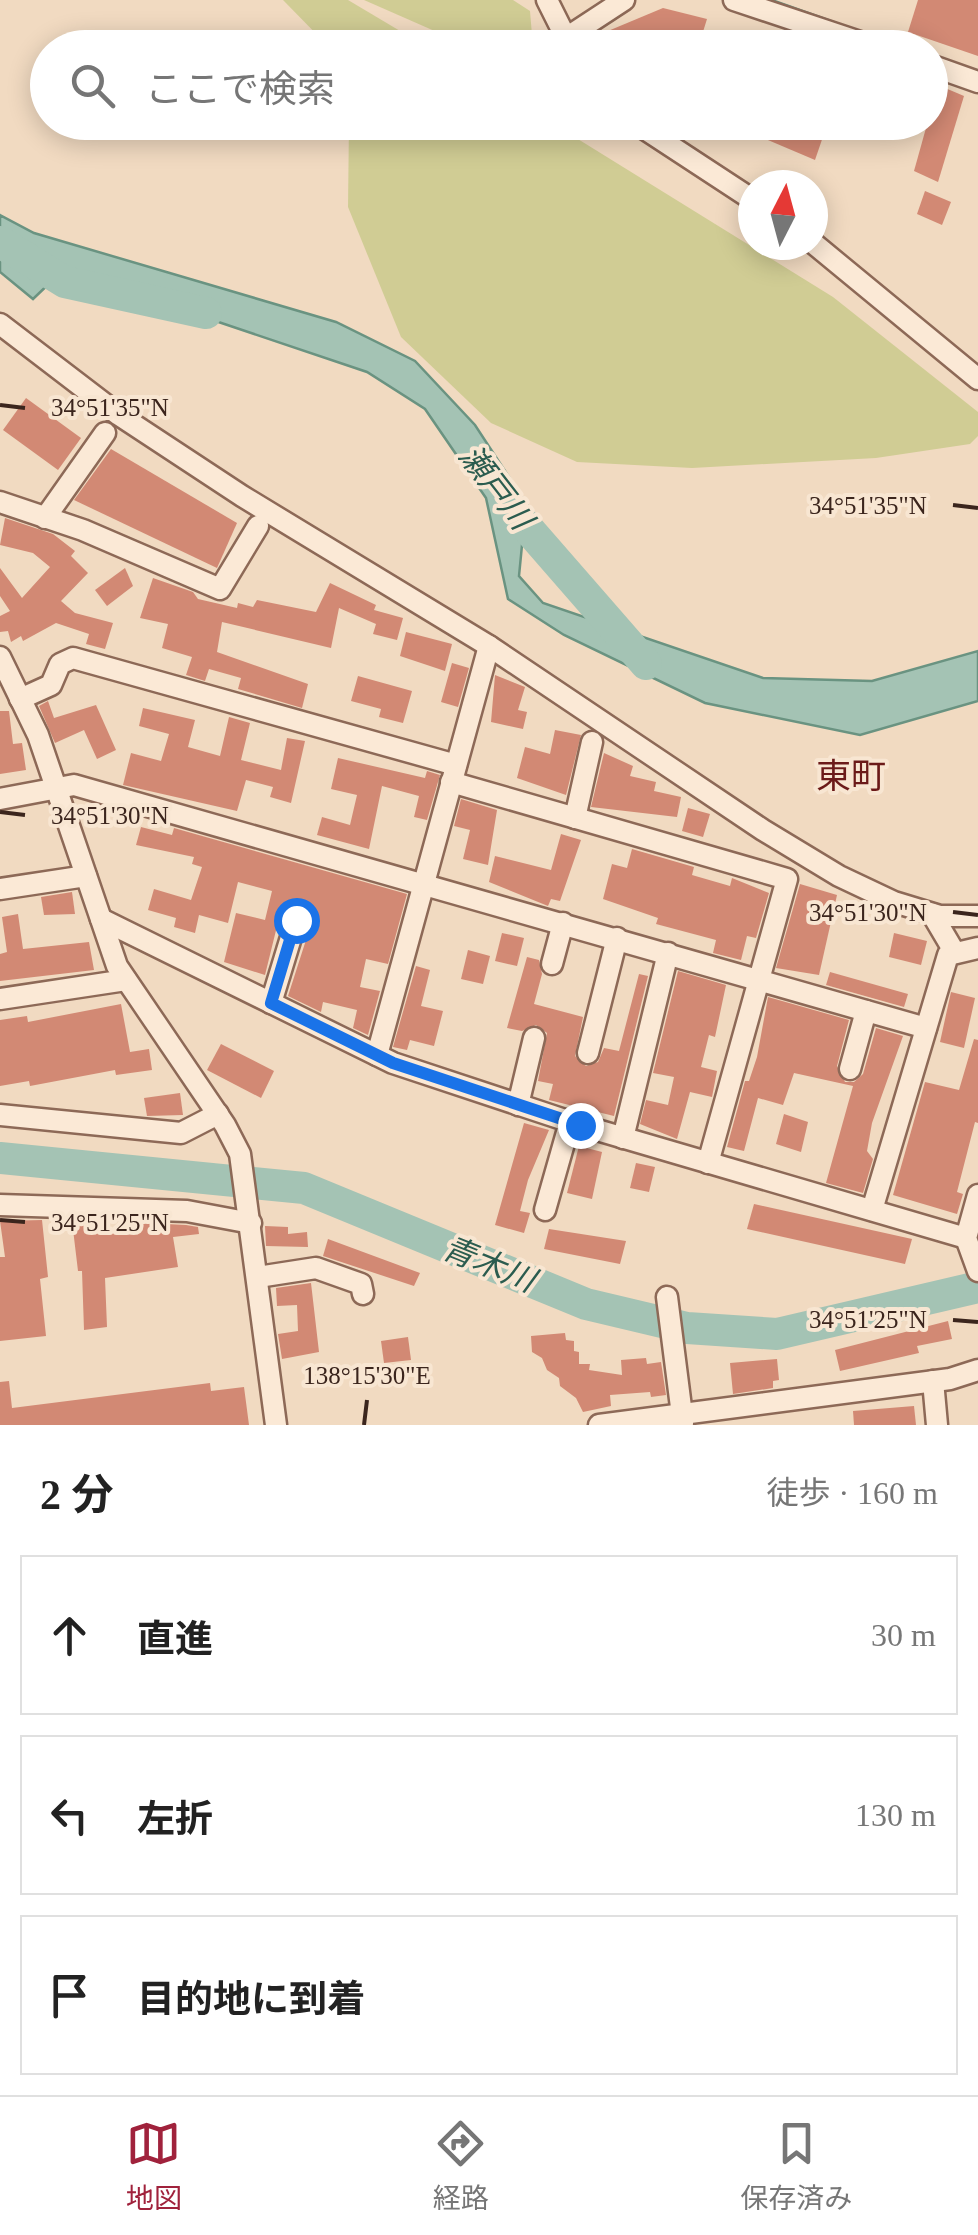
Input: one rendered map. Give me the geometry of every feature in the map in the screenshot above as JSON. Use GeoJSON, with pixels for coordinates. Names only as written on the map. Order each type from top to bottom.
{"type":"FeatureCollection","features":[{"type":"Feature","properties":{"kind":"street"},"geometry":{"type":"LineString","coordinates":[[546,0],[561,30]]}},
{"type":"Feature","properties":{"kind":"street"},"geometry":{"type":"LineString","coordinates":[[585,30],[624,0]]}},
{"type":"Feature","properties":{"kind":"street"},"geometry":{"type":"LineString","coordinates":[[734,0],[764,4],[831,30]]}},
{"type":"Feature","properties":{"kind":"street"},"geometry":{"type":"LineString","coordinates":[[948,72],[978,82]]}},
{"type":"Feature","properties":{"kind":"street"},"geometry":{"type":"LineString","coordinates":[[661,140],[738,190]]}},
{"type":"Feature","properties":{"kind":"street"},"geometry":{"type":"LineString","coordinates":[[828,255],[978,379]]}},
{"type":"Feature","properties":{"kind":"street"},"geometry":{"type":"LineString","coordinates":[[0,324],[119,415],[490,646],[763,830],[840,876],[932,914],[978,916]]}},
{"type":"Feature","properties":{"kind":"street"},"geometry":{"type":"LineString","coordinates":[[44,518],[105,433]]}},
{"type":"Feature","properties":{"kind":"street"},"geometry":{"type":"LineString","coordinates":[[0,502],[220,589],[258,526]]}},
{"type":"Feature","properties":{"kind":"street"},"geometry":{"type":"LineString","coordinates":[[376,1055],[490,646]]}},
{"type":"Feature","properties":{"kind":"street"},"geometry":{"type":"LineString","coordinates":[[20,699],[52,685],[60,664],[73,658],[454,774],[575,818],[787,879],[708,1163]]}},
{"type":"Feature","properties":{"kind":"street"},"geometry":{"type":"LineString","coordinates":[[2,665],[56,788],[126,980],[218,1114],[240,1154],[276,1425]]}},
{"type":"Feature","properties":{"kind":"street"},"geometry":{"type":"LineString","coordinates":[[575,818],[592,742]]}},
{"type":"Feature","properties":{"kind":"street"},"geometry":{"type":"LineString","coordinates":[[0,798],[74,785],[926,1028]]}},
{"type":"Feature","properties":{"kind":"street"},"geometry":{"type":"LineString","coordinates":[[0,888],[86,876]]}},
{"type":"Feature","properties":{"kind":"street"},"geometry":{"type":"LineString","coordinates":[[932,914],[954,954]]}},
{"type":"Feature","properties":{"kind":"street"},"geometry":{"type":"LineString","coordinates":[[101,920],[376,1055],[570,1122],[872,1210],[973,1255],[978,1195]]}},
{"type":"Feature","properties":{"kind":"street"},"geometry":{"type":"LineString","coordinates":[[271,1003],[296,920]]}},
{"type":"Feature","properties":{"kind":"street"},"geometry":{"type":"LineString","coordinates":[[552,964],[563,923]]}},
{"type":"Feature","properties":{"kind":"street"},"geometry":{"type":"LineString","coordinates":[[588,1053],[617,938]]}},
{"type":"Feature","properties":{"kind":"street"},"geometry":{"type":"LineString","coordinates":[[872,1210],[948,955],[978,948]]}},
{"type":"Feature","properties":{"kind":"street"},"geometry":{"type":"LineString","coordinates":[[623,1138],[668,953]]}},
{"type":"Feature","properties":{"kind":"street"},"geometry":{"type":"LineString","coordinates":[[0,999],[126,980]]}},
{"type":"Feature","properties":{"kind":"street"},"geometry":{"type":"LineString","coordinates":[[850,1069],[866,1011]]}},
{"type":"Feature","properties":{"kind":"street"},"geometry":{"type":"LineString","coordinates":[[518,1104],[534,1038]]}},
{"type":"Feature","properties":{"kind":"street"},"geometry":{"type":"LineString","coordinates":[[0,1115],[181,1133],[218,1114]]}},
{"type":"Feature","properties":{"kind":"street"},"geometry":{"type":"LineString","coordinates":[[545,1210],[570,1122]]}},
{"type":"Feature","properties":{"kind":"street"},"geometry":{"type":"LineString","coordinates":[[0,1205],[187,1210],[250,1217]]}},
{"type":"Feature","properties":{"kind":"street"},"geometry":{"type":"LineString","coordinates":[[258,1277],[316,1268],[361,1284],[362,1294]]}},
{"type":"Feature","properties":{"kind":"street"},"geometry":{"type":"LineString","coordinates":[[667,1296],[682,1419]]}},
{"type":"Feature","properties":{"kind":"street"},"geometry":{"type":"LineString","coordinates":[[599,1425],[682,1419],[933,1381],[978,1370]]}},
{"type":"Feature","properties":{"kind":"street"},"geometry":{"type":"LineString","coordinates":[[933,1381],[937,1425]]}},
{"type":"Feature","properties":{"kind":"shaded area"},"geometry":{"type":"Polygon","coordinates":[[[283,0],[348,0],[398,30],[312,30],[283,0]]]}},
{"type":"Feature","properties":{"kind":"shaded area"},"geometry":{"type":"Polygon","coordinates":[[[364,0],[513,0],[530,11],[532,30],[432,30],[364,0]]]}},
{"type":"Feature","properties":{"kind":"shaded area"},"geometry":{"type":"Polygon","coordinates":[[[349,140],[579,140],[738,238],[738,260],[773,260],[833,297],[978,412],[978,436],[970,444],[876,458],[692,468],[577,462],[491,423],[401,337],[348,207],[349,140]]]}},
{"type":"Feature","properties":{"kind":"water"},"geometry":{"type":"Polygon","coordinates":[[[0,215],[34,233],[336,322],[415,361],[475,425],[570,570],[523,535],[519,576],[543,603],[763,678],[872,681],[978,651],[978,701],[860,735],[705,703],[564,635],[508,599],[486,498],[425,409],[367,372],[162,303],[56,277],[33,299],[0,272],[0,215]]]}},
{"type":"Feature","properties":{"kind":"building"},"geometry":{"type":"Polygon","coordinates":[[[918,0],[978,0],[978,56],[948,46],[948,30],[909,30],[918,0]]]}},
{"type":"Feature","properties":{"kind":"building"},"geometry":{"type":"Polygon","coordinates":[[[663,8],[707,19],[704,30],[610,30],[663,8]]]}},
{"type":"Feature","properties":{"kind":"building"},"geometry":{"type":"Polygon","coordinates":[[[948,89],[964,96],[938,182],[914,171],[923,140],[948,140],[948,89]]]}},
{"type":"Feature","properties":{"kind":"building"},"geometry":{"type":"Polygon","coordinates":[[[768,140],[822,140],[815,160],[768,140]]]}},
{"type":"Feature","properties":{"kind":"building"},"geometry":{"type":"Polygon","coordinates":[[[925,191],[951,202],[942,225],[917,214],[925,191]]]}},
{"type":"Feature","properties":{"kind":"building"},"geometry":{"type":"Polygon","coordinates":[[[26,398],[81,438],[58,470],[3,430],[26,398]]]}},
{"type":"Feature","properties":{"kind":"building"},"geometry":{"type":"Polygon","coordinates":[[[111,449],[237,523],[217,568],[74,500],[111,449]]]}},
{"type":"Feature","properties":{"kind":"building"},"geometry":{"type":"Polygon","coordinates":[[[5,518],[53,534],[75,551],[71,556],[88,573],[61,601],[75,613],[113,623],[105,649],[86,644],[89,634],[56,623],[23,641],[21,636],[11,642],[8,631],[0,632],[0,616],[10,611],[0,596],[0,568],[22,598],[50,567],[33,553],[0,545],[5,518]]]}},
{"type":"Feature","properties":{"kind":"building"},"geometry":{"type":"Polygon","coordinates":[[[125,568],[133,586],[107,606],[95,590],[125,568]]]}},
{"type":"Feature","properties":{"kind":"building"},"geometry":{"type":"Polygon","coordinates":[[[153,578],[193,592],[198,599],[237,608],[238,603],[253,607],[257,600],[316,612],[330,583],[376,605],[374,610],[403,618],[397,640],[373,634],[376,624],[339,608],[331,648],[222,622],[217,652],[308,684],[302,708],[238,689],[241,678],[209,669],[205,681],[186,675],[192,657],[162,648],[168,624],[140,618],[153,578]]]}},
{"type":"Feature","properties":{"kind":"building"},"geometry":{"type":"Polygon","coordinates":[[[406,632],[452,644],[445,671],[400,656],[406,632]]]}},
{"type":"Feature","properties":{"kind":"building"},"geometry":{"type":"Polygon","coordinates":[[[452,663],[469,668],[458,707],[441,702],[452,663]]]}},
{"type":"Feature","properties":{"kind":"building"},"geometry":{"type":"Polygon","coordinates":[[[495,675],[525,687],[518,710],[527,712],[523,729],[491,722],[495,675]]]}},
{"type":"Feature","properties":{"kind":"building"},"geometry":{"type":"Polygon","coordinates":[[[358,676],[412,691],[403,723],[379,717],[381,709],[351,701],[358,676]]]}},
{"type":"Feature","properties":{"kind":"building"},"geometry":{"type":"Polygon","coordinates":[[[48,701],[54,718],[96,705],[116,750],[97,759],[84,730],[55,743],[39,706],[48,701]]]}},
{"type":"Feature","properties":{"kind":"building"},"geometry":{"type":"Polygon","coordinates":[[[143,708],[195,720],[188,747],[220,756],[229,717],[250,723],[241,760],[281,770],[287,738],[305,741],[291,803],[270,797],[273,787],[246,780],[237,811],[123,785],[131,753],[161,761],[169,734],[139,726],[143,708]]]}},
{"type":"Feature","properties":{"kind":"building"},"geometry":{"type":"Polygon","coordinates":[[[0,711],[9,711],[13,744],[22,743],[26,770],[0,774],[0,711]]]}},
{"type":"Feature","properties":{"kind":"building"},"geometry":{"type":"Polygon","coordinates":[[[555,730],[581,735],[566,795],[517,778],[525,747],[550,754],[555,730]]]}},
{"type":"Feature","properties":{"kind":"building"},"geometry":{"type":"Polygon","coordinates":[[[604,753],[633,766],[630,776],[656,782],[654,791],[681,797],[677,817],[591,807],[604,753]]]}},
{"type":"Feature","properties":{"kind":"building"},"geometry":{"type":"Polygon","coordinates":[[[338,758],[425,778],[427,771],[440,775],[427,820],[414,817],[419,796],[382,786],[369,849],[317,835],[322,817],[350,825],[357,795],[331,789],[338,758]]]}},
{"type":"Feature","properties":{"kind":"building"},"geometry":{"type":"Polygon","coordinates":[[[461,799],[497,810],[488,865],[463,859],[470,830],[454,826],[461,799]]]}},
{"type":"Feature","properties":{"kind":"building"},"geometry":{"type":"Polygon","coordinates":[[[688,808],[710,814],[703,837],[682,831],[688,808]]]}},
{"type":"Feature","properties":{"kind":"building"},"geometry":{"type":"Polygon","coordinates":[[[141,827],[172,835],[174,828],[407,894],[388,964],[366,959],[360,987],[380,991],[368,1035],[353,1028],[357,1010],[323,1002],[321,1012],[288,996],[314,915],[282,906],[265,975],[224,962],[236,913],[265,920],[272,891],[238,882],[228,923],[199,915],[195,933],[174,927],[176,918],[148,910],[154,889],[191,900],[202,867],[192,864],[194,857],[136,845],[141,827]]]}},
{"type":"Feature","properties":{"kind":"building"},"geometry":{"type":"Polygon","coordinates":[[[561,834],[581,840],[560,901],[551,899],[548,906],[489,882],[495,856],[551,870],[561,834]]]}},
{"type":"Feature","properties":{"kind":"building"},"geometry":{"type":"Polygon","coordinates":[[[632,849],[694,867],[692,875],[730,886],[732,878],[769,893],[756,938],[747,936],[741,960],[713,953],[716,940],[656,924],[658,918],[603,899],[612,864],[627,868],[632,849]]]}},
{"type":"Feature","properties":{"kind":"building"},"geometry":{"type":"Polygon","coordinates":[[[800,884],[837,895],[819,975],[776,968],[800,884]]]}},
{"type":"Feature","properties":{"kind":"building"},"geometry":{"type":"Polygon","coordinates":[[[72,892],[75,914],[44,915],[41,897],[72,892]]]}},
{"type":"Feature","properties":{"kind":"building"},"geometry":{"type":"Polygon","coordinates":[[[18,914],[23,949],[89,942],[94,970],[0,981],[0,954],[7,952],[2,917],[18,914]]]}},
{"type":"Feature","properties":{"kind":"building"},"geometry":{"type":"Polygon","coordinates":[[[502,933],[524,938],[517,966],[495,961],[502,933]]]}},
{"type":"Feature","properties":{"kind":"building"},"geometry":{"type":"Polygon","coordinates":[[[894,933],[927,941],[921,965],[889,957],[894,933]]]}},
{"type":"Feature","properties":{"kind":"building"},"geometry":{"type":"Polygon","coordinates":[[[468,950],[490,956],[483,984],[461,979],[468,950]]]}},
{"type":"Feature","properties":{"kind":"building"},"geometry":{"type":"Polygon","coordinates":[[[527,957],[539,960],[542,974],[534,1004],[583,1017],[575,1056],[586,1066],[598,1062],[604,1048],[619,1051],[639,974],[648,976],[614,1116],[549,1100],[553,1084],[538,1081],[547,1033],[536,1025],[522,1031],[507,1028],[527,957]]]}},
{"type":"Feature","properties":{"kind":"building"},"geometry":{"type":"Polygon","coordinates":[[[416,966],[430,970],[421,1006],[443,1011],[434,1046],[410,1040],[407,1050],[393,1047],[416,966]]]}},
{"type":"Feature","properties":{"kind":"building"},"geometry":{"type":"Polygon","coordinates":[[[678,971],[726,985],[715,1037],[709,1035],[701,1067],[717,1071],[712,1097],[690,1092],[677,1139],[640,1124],[646,1100],[668,1105],[674,1077],[653,1073],[678,971]]]}},
{"type":"Feature","properties":{"kind":"building"},"geometry":{"type":"Polygon","coordinates":[[[830,972],[908,994],[904,1007],[826,985],[830,972]]]}},
{"type":"Feature","properties":{"kind":"building"},"geometry":{"type":"Polygon","coordinates":[[[951,992],[975,998],[964,1048],[940,1042],[951,992]]]}},
{"type":"Feature","properties":{"kind":"building"},"geometry":{"type":"Polygon","coordinates":[[[768,997],[849,1020],[837,1066],[845,1082],[854,1082],[863,1074],[876,1028],[903,1036],[872,1123],[867,1151],[873,1159],[863,1193],[826,1183],[853,1086],[794,1073],[783,1105],[758,1098],[744,1151],[727,1147],[745,1081],[749,1081],[757,1057],[768,997]]]}},
{"type":"Feature","properties":{"kind":"building"},"geometry":{"type":"Polygon","coordinates":[[[121,1004],[130,1052],[149,1049],[152,1070],[116,1075],[115,1070],[30,1086],[29,1081],[0,1086],[0,1020],[27,1016],[28,1022],[121,1004]]]}},
{"type":"Feature","properties":{"kind":"building"},"geometry":{"type":"Polygon","coordinates":[[[974,1039],[978,1040],[978,1123],[975,1122],[957,1192],[963,1194],[957,1214],[893,1195],[925,1082],[959,1090],[974,1039]]]}},
{"type":"Feature","properties":{"kind":"building"},"geometry":{"type":"Polygon","coordinates":[[[221,1044],[274,1071],[261,1098],[207,1070],[221,1044]]]}},
{"type":"Feature","properties":{"kind":"building"},"geometry":{"type":"Polygon","coordinates":[[[180,1093],[183,1115],[147,1116],[144,1098],[180,1093]]]}},
{"type":"Feature","properties":{"kind":"building"},"geometry":{"type":"Polygon","coordinates":[[[784,1114],[808,1122],[801,1152],[776,1144],[784,1114]]]}},
{"type":"Feature","properties":{"kind":"building"},"geometry":{"type":"Polygon","coordinates":[[[524,1123],[549,1130],[520,1211],[530,1213],[524,1233],[495,1225],[524,1123]]]}},
{"type":"Feature","properties":{"kind":"building"},"geometry":{"type":"Polygon","coordinates":[[[579,1146],[602,1152],[592,1199],[567,1193],[579,1146]]]}},
{"type":"Feature","properties":{"kind":"building"},"geometry":{"type":"Polygon","coordinates":[[[636,1163],[655,1167],[649,1192],[630,1188],[636,1163]]]}},
{"type":"Feature","properties":{"kind":"building"},"geometry":{"type":"Polygon","coordinates":[[[754,1204],[912,1239],[905,1264],[747,1229],[754,1204]]]}},
{"type":"Feature","properties":{"kind":"building"},"geometry":{"type":"Polygon","coordinates":[[[42,1220],[48,1277],[40,1279],[46,1336],[0,1341],[0,1257],[5,1257],[0,1221],[42,1220]]]}},
{"type":"Feature","properties":{"kind":"building"},"geometry":{"type":"Polygon","coordinates":[[[72,1221],[94,1222],[95,1231],[146,1223],[186,1225],[198,1227],[199,1234],[173,1237],[178,1267],[105,1278],[107,1327],[84,1330],[82,1271],[78,1271],[72,1221]]]}},
{"type":"Feature","properties":{"kind":"building"},"geometry":{"type":"Polygon","coordinates":[[[265,1226],[288,1227],[288,1234],[307,1232],[308,1247],[266,1246],[265,1226]]]}},
{"type":"Feature","properties":{"kind":"building"},"geometry":{"type":"Polygon","coordinates":[[[549,1229],[626,1241],[620,1264],[544,1249],[549,1229]]]}},
{"type":"Feature","properties":{"kind":"building"},"geometry":{"type":"Polygon","coordinates":[[[328,1239],[420,1273],[414,1286],[323,1256],[328,1239]]]}},
{"type":"Feature","properties":{"kind":"building"},"geometry":{"type":"Polygon","coordinates":[[[311,1283],[319,1352],[282,1359],[278,1334],[298,1331],[297,1305],[277,1306],[276,1288],[311,1283]]]}},
{"type":"Feature","properties":{"kind":"building"},"geometry":{"type":"Polygon","coordinates":[[[948,1321],[952,1339],[917,1346],[919,1353],[840,1371],[835,1350],[948,1321]]]}},
{"type":"Feature","properties":{"kind":"building"},"geometry":{"type":"Polygon","coordinates":[[[565,1333],[566,1340],[574,1341],[574,1351],[579,1352],[579,1364],[590,1364],[589,1370],[622,1375],[621,1360],[646,1358],[647,1364],[661,1362],[666,1395],[610,1395],[611,1406],[583,1412],[576,1398],[560,1386],[559,1378],[547,1370],[542,1358],[532,1352],[531,1336],[565,1333]]]}},
{"type":"Feature","properties":{"kind":"building"},"geometry":{"type":"Polygon","coordinates":[[[408,1337],[411,1360],[384,1363],[381,1341],[408,1337]]]}},
{"type":"Feature","properties":{"kind":"building"},"geometry":{"type":"Polygon","coordinates":[[[777,1359],[779,1380],[773,1381],[773,1388],[733,1394],[730,1363],[777,1359]]]}},
{"type":"Feature","properties":{"kind":"building"},"geometry":{"type":"Polygon","coordinates":[[[9,1381],[12,1408],[210,1383],[211,1391],[244,1387],[249,1425],[0,1425],[0,1382],[9,1381]]]}},
{"type":"Feature","properties":{"kind":"building"},"geometry":{"type":"Polygon","coordinates":[[[914,1406],[916,1425],[854,1425],[853,1411],[914,1406]]]}},
{"type":"Feature","properties":{"kind":"waterway"},"geometry":{"type":"LineString","coordinates":[[768,0],[836,24]]}},
{"type":"Feature","properties":{"kind":"waterway","name":"瀬戸川"},"geometry":{"type":"LineString","coordinates":[[0,242],[65,282],[206,313]]}},
{"type":"Feature","properties":{"kind":"waterway","name":"瀬戸川"},"geometry":{"type":"LineString","coordinates":[[524,524],[646,664]]}},
{"type":"Feature","properties":{"kind":"waterway","name":"青木川"},"geometry":{"type":"LineString","coordinates":[[0,1158],[304,1188],[586,1304],[687,1328],[777,1334],[978,1287]]}},
{"type":"Feature","properties":{"kind":"district","name":"東町"},"geometry":{"type":"Point","coordinates":[851,776]}},
{"type":"Feature","properties":{"kind":"route"},"geometry":{"type":"LineString","coordinates":[[296,920],[271,1003],[393,1063],[580,1125]]}}]}
